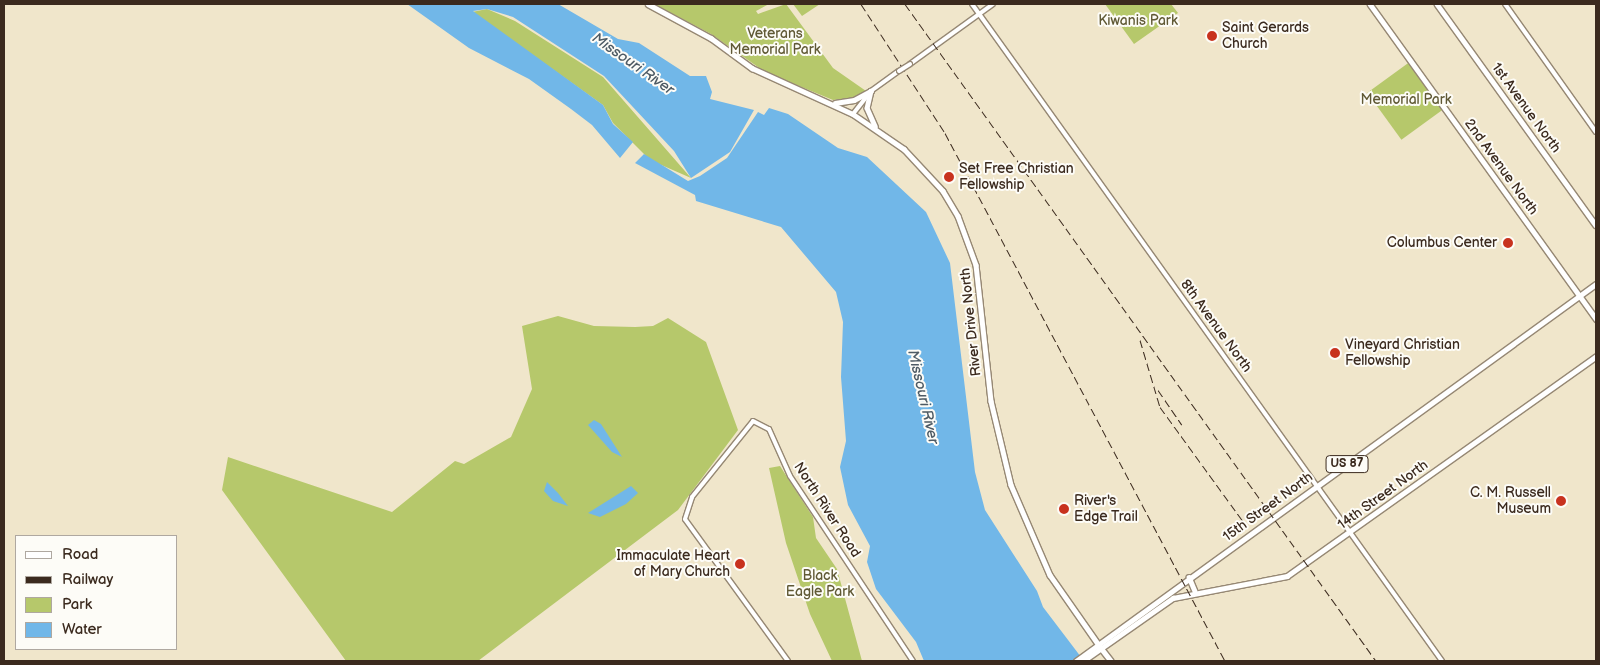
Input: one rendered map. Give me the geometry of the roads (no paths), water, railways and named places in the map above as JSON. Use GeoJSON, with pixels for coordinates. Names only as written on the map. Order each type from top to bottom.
{"type":"FeatureCollection","features":[{"type":"Feature","properties":{"kind":"main road","name":"River Drive North"},"geometry":{"type":"LineString","coordinates":[[648,4],[703,33],[764,74],[835,103],[878,130],[933,178],[966,233],[979,276],[990,401],[1007,473],[1041,559],[1112,661]]}},
{"type":"Feature","properties":{"kind":"main road","name":"2nd Avenue North"},"geometry":{"type":"LineString","coordinates":[[1370,4],[1596,319]]}},
{"type":"Feature","properties":{"kind":"main road","name":"1st Avenue North"},"geometry":{"type":"LineString","coordinates":[[1437,4],[1596,225]]}},
{"type":"Feature","properties":{"kind":"main road"},"geometry":{"type":"LineString","coordinates":[[835,103],[854,100],[871,91]]}},
{"type":"Feature","properties":{"kind":"main road"},"geometry":{"type":"LineString","coordinates":[[871,91],[868,114],[878,130]]}},
{"type":"Feature","properties":{"kind":"main road","name":"15th Street North"},"geometry":{"type":"LineString","coordinates":[[1076,661],[1100,646],[1189,576],[1596,284]]}},
{"type":"Feature","properties":{"kind":"main road","name":"14th Street North"},"geometry":{"type":"LineString","coordinates":[[1163,604],[1195,591],[1277,580],[1350,533],[1596,356]]}},
{"type":"Feature","properties":{"kind":"main road"},"geometry":{"type":"LineString","coordinates":[[1189,576],[1195,591]]}},
{"type":"Feature","properties":{"kind":"main road","name":"15th Street North"},"geometry":{"type":"LineString","coordinates":[[1100,646],[1163,604]]}},
{"type":"Feature","properties":{"kind":"main road","name":"15th Street North"},"geometry":{"type":"LineString","coordinates":[[1083,661],[1092,652]]}},
{"type":"Feature","properties":{"kind":"street","name":"8th Avenue North"},"geometry":{"type":"LineString","coordinates":[[972,4],[1442,661]]}},
{"type":"Feature","properties":{"kind":"street"},"geometry":{"type":"LineString","coordinates":[[853,114],[871,91],[993,4]]}},
{"type":"Feature","properties":{"kind":"street"},"geometry":{"type":"LineString","coordinates":[[1505,4],[1596,132]]}},
{"type":"Feature","properties":{"kind":"street","name":"North River Road"},"geometry":{"type":"LineString","coordinates":[[788,661],[684,519],[692,497],[749,423],[758,420],[769,429],[790,476],[913,661]]}},
{"type":"Feature","properties":{"kind":"water","name":"Missouri River"},"geometry":{"type":"Polygon","coordinates":[[[407,4],[558,4],[618,39],[639,43],[690,76],[706,76],[712,92],[710,99],[754,110],[730,152],[691,178],[674,151],[604,76],[513,17],[487,9],[473,11],[603,105],[613,124],[633,142],[620,158],[592,125],[571,109],[529,79],[469,48],[407,4]]]}},
{"type":"Feature","properties":{"kind":"water","name":"Missouri River"},"geometry":{"type":"Polygon","coordinates":[[[769,108],[788,114],[838,148],[867,157],[926,212],[950,263],[975,472],[985,510],[1037,591],[1043,607],[1084,661],[924,661],[916,642],[876,589],[867,562],[870,546],[848,505],[840,467],[846,441],[841,377],[843,322],[836,292],[781,227],[696,201],[695,195],[635,163],[644,154],[688,181],[700,176],[727,158],[758,112],[764,115],[769,108]]]}},
{"type":"Feature","properties":{"kind":"water"},"geometry":{"type":"Polygon","coordinates":[[[594,420],[601,424],[622,457],[612,452],[588,425],[594,420]]]}},
{"type":"Feature","properties":{"kind":"water"},"geometry":{"type":"Polygon","coordinates":[[[547,482],[568,506],[553,501],[544,491],[547,482]]]}},
{"type":"Feature","properties":{"kind":"water"},"geometry":{"type":"Polygon","coordinates":[[[631,486],[638,493],[626,504],[600,517],[588,513],[631,486]]]}},
{"type":"Feature","properties":{"kind":"railway"},"geometry":{"type":"LineString","coordinates":[[861,4],[945,133],[1225,661]]}},
{"type":"Feature","properties":{"kind":"railway"},"geometry":{"type":"LineString","coordinates":[[905,4],[1376,661]]}},
{"type":"Feature","properties":{"kind":"railway"},"geometry":{"type":"LineString","coordinates":[[1140,340],[1160,407],[1245,524]]}},
{"type":"Feature","properties":{"kind":"railway"},"geometry":{"type":"LineString","coordinates":[[1158,390],[1182,425]]}},
{"type":"Feature","properties":{"kind":"place","name":"Saint Gerards Church"},"geometry":{"type":"Point","coordinates":[1212,36]}},
{"type":"Feature","properties":{"kind":"place","name":"Set Free Christian Fellowship"},"geometry":{"type":"Point","coordinates":[949,177]}},
{"type":"Feature","properties":{"kind":"place","name":"Columbus Center"},"geometry":{"type":"Point","coordinates":[1508,243]}},
{"type":"Feature","properties":{"kind":"place","name":"Vineyard Christian Fellowship"},"geometry":{"type":"Point","coordinates":[1335,353]}},
{"type":"Feature","properties":{"kind":"place","name":"C. M. Russell Museum"},"geometry":{"type":"Point","coordinates":[1561,501]}},
{"type":"Feature","properties":{"kind":"place","name":"River's Edge Trail"},"geometry":{"type":"Point","coordinates":[1064,509]}},
{"type":"Feature","properties":{"kind":"place","name":"Immaculate Heart of Mary Church"},"geometry":{"type":"Point","coordinates":[740,564]}},
{"type":"Feature","properties":{"kind":"park label","name":"Kiwanis Park"},"geometry":{"type":"Point","coordinates":[1138,21]}},
{"type":"Feature","properties":{"kind":"park label","name":"Veterans Memorial Park"},"geometry":{"type":"Point","coordinates":[775,42]}},
{"type":"Feature","properties":{"kind":"park label","name":"Memorial Park"},"geometry":{"type":"Point","coordinates":[1406,100]}},
{"type":"Feature","properties":{"kind":"park label","name":"Black Eagle Park"},"geometry":{"type":"Point","coordinates":[820,584]}}]}
